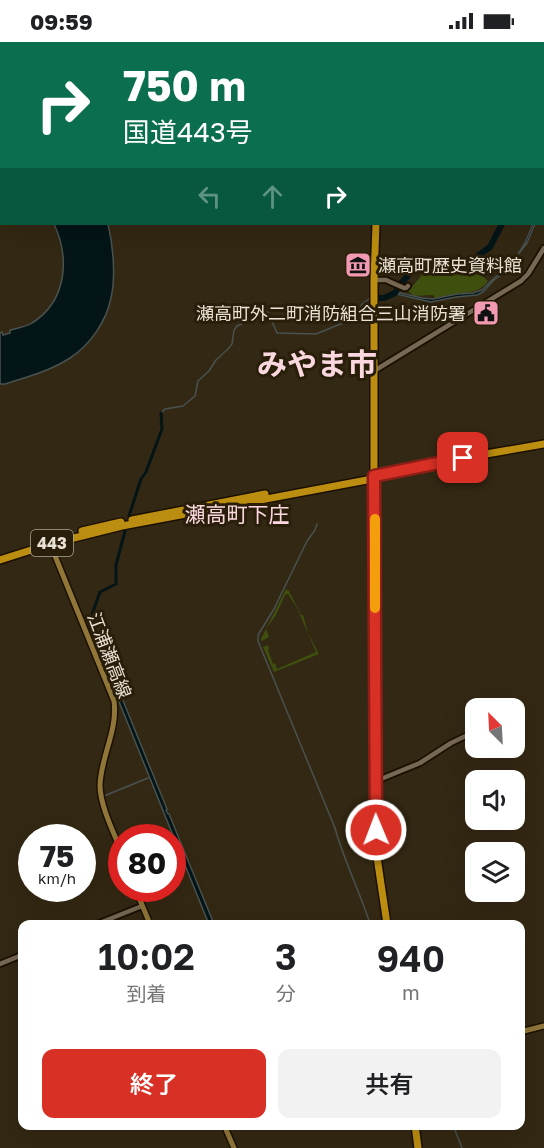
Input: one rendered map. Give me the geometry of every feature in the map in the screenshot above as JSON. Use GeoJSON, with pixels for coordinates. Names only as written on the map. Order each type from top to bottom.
{"type":"FeatureCollection","features":[{"type":"Feature","properties":{"kind":"highway"},"geometry":{"type":"LineString","coordinates":[[376,225],[374,476],[377,857],[386,920]]}},
{"type":"Feature","properties":{"kind":"highway","name":"443"},"geometry":{"type":"LineString","coordinates":[[0,558],[50,542],[122,526],[544,444]]}},
{"type":"Feature","properties":{"kind":"highway"},"geometry":{"type":"LineString","coordinates":[[416,1130],[418,1148]]}},
{"type":"Feature","properties":{"kind":"main road","name":"江浦瀬高線"},"geometry":{"type":"LineString","coordinates":[[50,542],[114,701],[115,719],[100,786],[102,801],[111,824]]}},
{"type":"Feature","properties":{"kind":"main road"},"geometry":{"type":"LineString","coordinates":[[140,902],[148,920]]}},
{"type":"Feature","properties":{"kind":"main road"},"geometry":{"type":"LineString","coordinates":[[525,1031],[544,1026]]}},
{"type":"Feature","properties":{"kind":"main road"},"geometry":{"type":"LineString","coordinates":[[226,1130],[234,1148]]}},
{"type":"Feature","properties":{"kind":"street"},"geometry":{"type":"LineString","coordinates":[[374,371],[521,281],[544,248]]}},
{"type":"Feature","properties":{"kind":"street"},"geometry":{"type":"LineString","coordinates":[[374,280],[386,280],[404,288],[408,286]]}},
{"type":"Feature","properties":{"kind":"street"},"geometry":{"type":"LineString","coordinates":[[376,781],[420,763],[465,736]]}},
{"type":"Feature","properties":{"kind":"street"},"geometry":{"type":"LineString","coordinates":[[107,920],[142,906]]}},
{"type":"Feature","properties":{"kind":"street"},"geometry":{"type":"LineString","coordinates":[[0,964],[18,957]]}},
{"type":"Feature","properties":{"kind":"green space"},"geometry":{"type":"Polygon","coordinates":[[[467,263],[488,281],[477,290],[435,298],[433,295],[414,296],[407,290],[427,269],[451,268],[467,263]]]}},
{"type":"Feature","properties":{"kind":"green space"},"geometry":{"type":"Polygon","coordinates":[[[286,589],[303,615],[308,633],[319,654],[274,672],[263,647],[268,645],[273,664],[275,663],[277,669],[316,652],[297,608],[288,594],[285,595],[276,615],[266,629],[286,589]]]}},
{"type":"Feature","properties":{"kind":"green space"},"geometry":{"type":"Polygon","coordinates":[[[266,629],[269,637],[262,641],[261,639],[266,629]]]}},
{"type":"Feature","properties":{"kind":"shaded area"},"geometry":{"type":"Polygon","coordinates":[[[54,225],[108,225],[114,270],[109,307],[96,332],[84,347],[70,358],[38,373],[0,384],[0,333],[2,332],[3,335],[10,333],[10,330],[32,323],[44,314],[59,291],[63,264],[59,237],[54,225]]]}},
{"type":"Feature","properties":{"kind":"shaded area"},"geometry":{"type":"Polygon","coordinates":[[[535,225],[527,243],[511,268],[477,295],[431,302],[396,294],[396,292],[433,299],[482,290],[494,278],[510,267],[535,225]]]}},
{"type":"Feature","properties":{"kind":"shaded area"},"geometry":{"type":"Polygon","coordinates":[[[111,671],[173,824],[168,824],[107,672],[111,671]]]}},
{"type":"Feature","properties":{"kind":"shaded area"},"geometry":{"type":"Polygon","coordinates":[[[186,856],[212,920],[207,920],[186,868],[186,856]]]}},
{"type":"Feature","properties":{"kind":"waterway"},"geometry":{"type":"LineString","coordinates":[[378,298],[395,293],[400,284],[419,264],[453,268],[475,258],[490,247],[501,225]]}},
{"type":"Feature","properties":{"kind":"waterway"},"geometry":{"type":"LineString","coordinates":[[161,413],[165,409],[183,406],[195,396],[198,381],[232,344],[234,330],[237,326],[268,312],[277,333],[316,334],[355,318],[362,304],[369,299]]}},
{"type":"Feature","properties":{"kind":"waterway"},"geometry":{"type":"LineString","coordinates":[[129,516],[141,479],[146,472],[162,429],[161,413]]}},
{"type":"Feature","properties":{"kind":"waterway"},"geometry":{"type":"LineString","coordinates":[[317,524],[274,609],[258,635],[258,641],[335,828],[369,920]]}},
{"type":"Feature","properties":{"kind":"waterway"},"geometry":{"type":"LineString","coordinates":[[110,674],[89,623],[100,592],[116,584],[116,565],[125,531]]}},
{"type":"Feature","properties":{"kind":"waterway"},"geometry":{"type":"LineString","coordinates":[[104,796],[148,778]]}},
{"type":"Feature","properties":{"kind":"waterway"},"geometry":{"type":"LineString","coordinates":[[455,1130],[462,1148]]}},
{"type":"Feature","properties":{"kind":"slow traffic"},"geometry":{"type":"LineString","coordinates":[[375,519],[375,608]]}},
{"type":"Feature","properties":{"kind":"place","name":"瀬高町歴史資料館"},"geometry":{"type":"Point","coordinates":[358,265]}},
{"type":"Feature","properties":{"kind":"place","name":"瀬高町外二町消防組合三山消防署"},"geometry":{"type":"Point","coordinates":[486,313]}},
{"type":"Feature","properties":{"kind":"district","name":"みやま市"},"geometry":{"type":"Point","coordinates":[317,364]}},
{"type":"Feature","properties":{"kind":"district","name":"瀬高町下庄"},"geometry":{"type":"Point","coordinates":[237,514]}},
{"type":"Feature","properties":{"kind":"route"},"geometry":{"type":"LineString","coordinates":[[376,830],[374,476],[463,458]]}}]}
